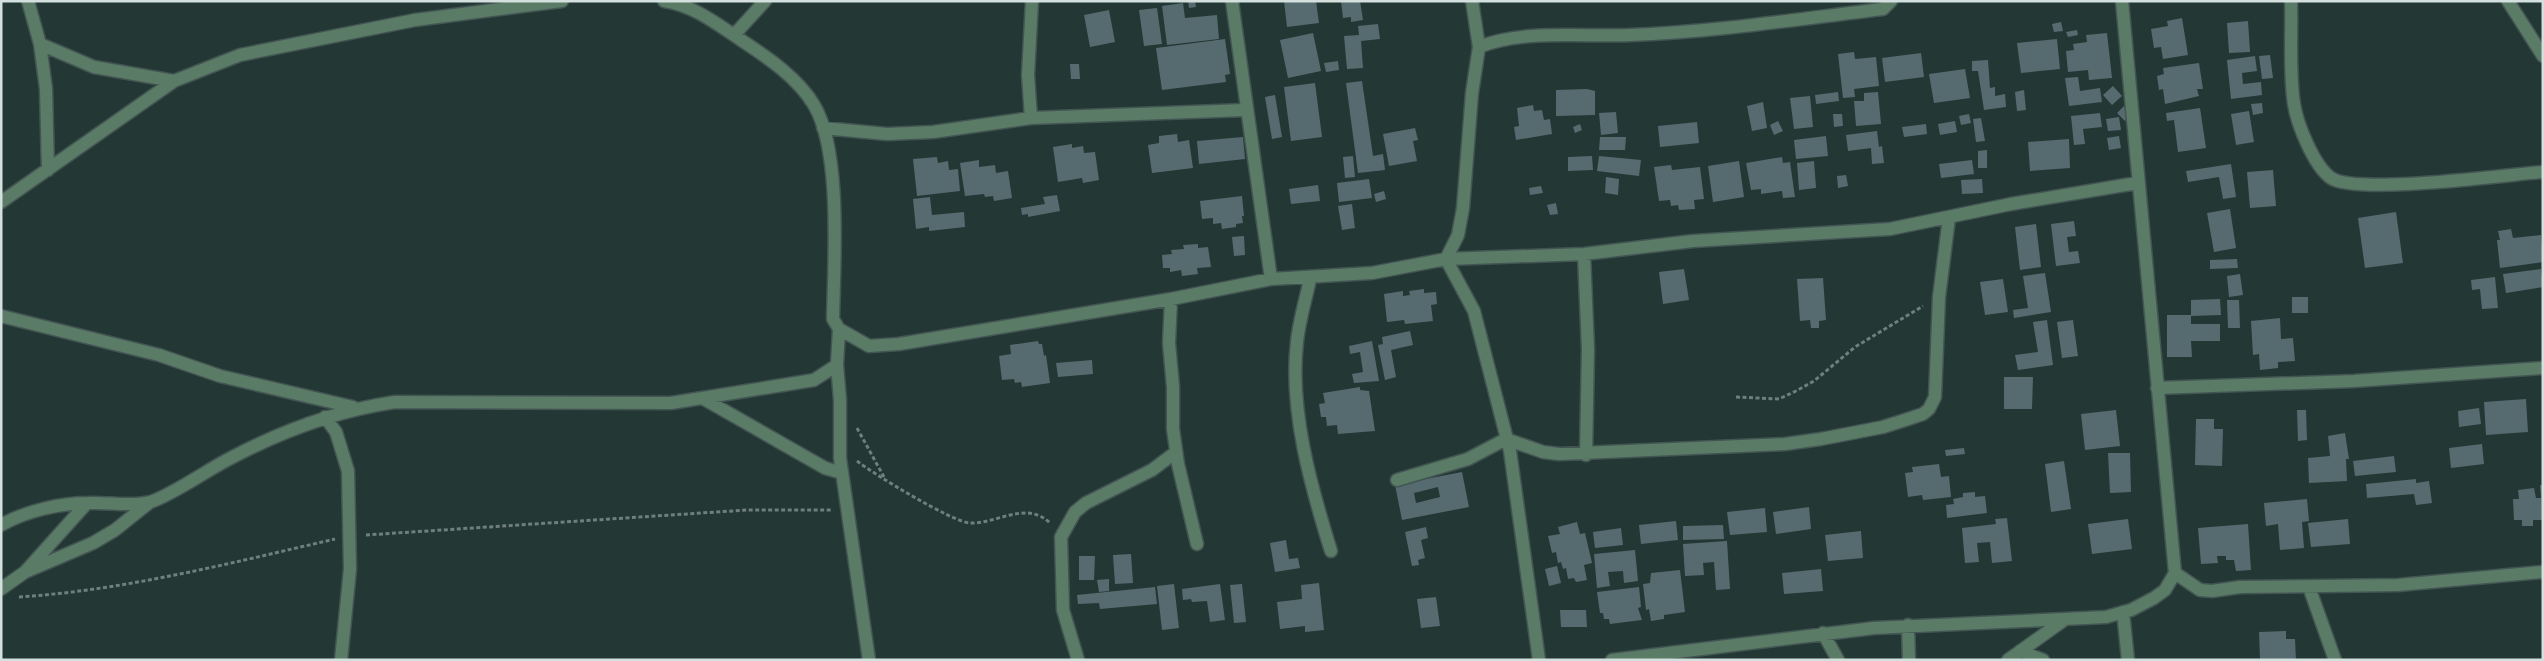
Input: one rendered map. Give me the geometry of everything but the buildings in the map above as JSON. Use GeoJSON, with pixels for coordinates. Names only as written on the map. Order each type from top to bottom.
{"type":"FeatureCollection","features":[{"type":"Feature","properties":{"kind":"street"},"geometry":{"type":"LineString","coordinates":[[28,1],[40,44],[46,88],[48,170]]}},
{"type":"Feature","properties":{"kind":"street"},"geometry":{"type":"LineString","coordinates":[[1,202],[174,81],[240,55],[453,7],[562,1]]}},
{"type":"Feature","properties":{"kind":"street"},"geometry":{"type":"LineString","coordinates":[[664,1],[697,11],[761,53],[802,87],[815,106],[823,128],[829,158],[835,217],[833,319],[838,329],[837,365],[842,473],[868,660]]}},
{"type":"Feature","properties":{"kind":"street"},"geometry":{"type":"LineString","coordinates":[[734,35],[765,1]]}},
{"type":"Feature","properties":{"kind":"street"},"geometry":{"type":"LineString","coordinates":[[1031,118],[1028,75],[1032,1]]}},
{"type":"Feature","properties":{"kind":"street"},"geometry":{"type":"LineString","coordinates":[[1232,1],[1245,110],[1270,279]]}},
{"type":"Feature","properties":{"kind":"street"},"geometry":{"type":"LineString","coordinates":[[1446,260],[1458,235],[1463,208],[1472,92],[1480,47],[1472,1]]}},
{"type":"Feature","properties":{"kind":"street"},"geometry":{"type":"LineString","coordinates":[[1480,47],[1494,41],[1514,38],[1630,35],[1711,30],[1883,10],[1891,1]]}},
{"type":"Feature","properties":{"kind":"street"},"geometry":{"type":"LineString","coordinates":[[1612,660],[1823,633],[1908,625],[2106,617],[2132,610],[2165,590],[2175,573],[2137,183],[2122,1]]}},
{"type":"Feature","properties":{"kind":"street"},"geometry":{"type":"LineString","coordinates":[[2291,1],[2294,105],[2303,134],[2316,161],[2331,178],[2347,184],[2379,186],[2543,172]]}},
{"type":"Feature","properties":{"kind":"street"},"geometry":{"type":"LineString","coordinates":[[2508,1],[2543,56]]}},
{"type":"Feature","properties":{"kind":"street"},"geometry":{"type":"LineString","coordinates":[[40,44],[94,67],[174,81]]}},
{"type":"Feature","properties":{"kind":"street"},"geometry":{"type":"LineString","coordinates":[[823,128],[887,134],[924,132],[1031,118],[1245,110]]}},
{"type":"Feature","properties":{"kind":"street"},"geometry":{"type":"LineString","coordinates":[[838,329],[869,346],[882,346],[1171,299],[1270,279],[1372,273],[1446,260],[1584,254],[1693,241],[1890,229],[2029,200],[2137,183]]}},
{"type":"Feature","properties":{"kind":"street"},"geometry":{"type":"LineString","coordinates":[[1397,480],[1468,459],[1506,439],[1543,452],[1586,455],[1785,444],[1883,427],[1923,414],[1935,397],[1939,297],[1949,218]]}},
{"type":"Feature","properties":{"kind":"street"},"geometry":{"type":"LineString","coordinates":[[1584,254],[1588,349],[1586,455]]}},
{"type":"Feature","properties":{"kind":"street"},"geometry":{"type":"LineString","coordinates":[[1446,260],[1474,311],[1506,439],[1513,474],[1524,569],[1539,660]]}},
{"type":"Feature","properties":{"kind":"street"},"geometry":{"type":"LineString","coordinates":[[1310,278],[1297,342],[1296,390],[1314,494],[1331,551]]}},
{"type":"Feature","properties":{"kind":"street"},"geometry":{"type":"LineString","coordinates":[[1171,299],[1169,343],[1176,452],[1197,544]]}},
{"type":"Feature","properties":{"kind":"street"},"geometry":{"type":"LineString","coordinates":[[1,316],[159,355],[220,376],[355,408]]}},
{"type":"Feature","properties":{"kind":"street"},"geometry":{"type":"LineString","coordinates":[[25,572],[93,543],[115,530],[150,502],[258,443],[325,416],[355,408],[395,402],[671,403],[814,380],[837,365]]}},
{"type":"Feature","properties":{"kind":"street"},"geometry":{"type":"LineString","coordinates":[[2156,388],[2354,381],[2543,368]]}},
{"type":"Feature","properties":{"kind":"street"},"geometry":{"type":"LineString","coordinates":[[704,399],[825,468],[842,473]]}},
{"type":"Feature","properties":{"kind":"street"},"geometry":{"type":"LineString","coordinates":[[325,416],[336,432],[348,471],[350,569],[341,660]]}},
{"type":"Feature","properties":{"kind":"street"},"geometry":{"type":"LineString","coordinates":[[1078,660],[1063,610],[1061,537],[1075,512],[1086,503],[1152,470],[1176,452]]}},
{"type":"Feature","properties":{"kind":"street"},"geometry":{"type":"LineString","coordinates":[[1,525],[29,512],[88,502],[126,504],[150,502]]}},
{"type":"Feature","properties":{"kind":"street"},"geometry":{"type":"LineString","coordinates":[[6,593],[88,502]]}},
{"type":"Feature","properties":{"kind":"street"},"geometry":{"type":"LineString","coordinates":[[2175,573],[2200,590],[2240,587],[2398,586],[2543,572]]}},
{"type":"Feature","properties":{"kind":"street"},"geometry":{"type":"LineString","coordinates":[[2309,588],[2335,660]]}},
{"type":"Feature","properties":{"kind":"street"},"geometry":{"type":"LineString","coordinates":[[2124,612],[2128,660]]}},
{"type":"Feature","properties":{"kind":"street"},"geometry":{"type":"LineString","coordinates":[[2008,660],[2064,620]]}},
{"type":"Feature","properties":{"kind":"street"},"geometry":{"type":"LineString","coordinates":[[1908,625],[1909,660]]}},
{"type":"Feature","properties":{"kind":"street"},"geometry":{"type":"LineString","coordinates":[[1823,633],[1838,660]]}},
{"type":"Feature","properties":{"kind":"street"},"geometry":{"type":"LineString","coordinates":[[2020,651],[2043,660]]}},
{"type":"Feature","properties":{"kind":"path"},"geometry":{"type":"LineString","coordinates":[[1736,397],[1763,400],[1779,399],[1796,391],[1814,380],[1856,347],[1939,297]]}},
{"type":"Feature","properties":{"kind":"path"},"geometry":{"type":"LineString","coordinates":[[840,400],[885,478]]}},
{"type":"Feature","properties":{"kind":"path"},"geometry":{"type":"LineString","coordinates":[[840,447],[866,469],[885,478],[918,499],[960,520],[970,523],[1023,512],[1035,514],[1048,521],[1061,537]]}},
{"type":"Feature","properties":{"kind":"path"},"geometry":{"type":"LineString","coordinates":[[6,593],[53,595],[135,583],[349,536],[747,510],[846,510]]}}]}
